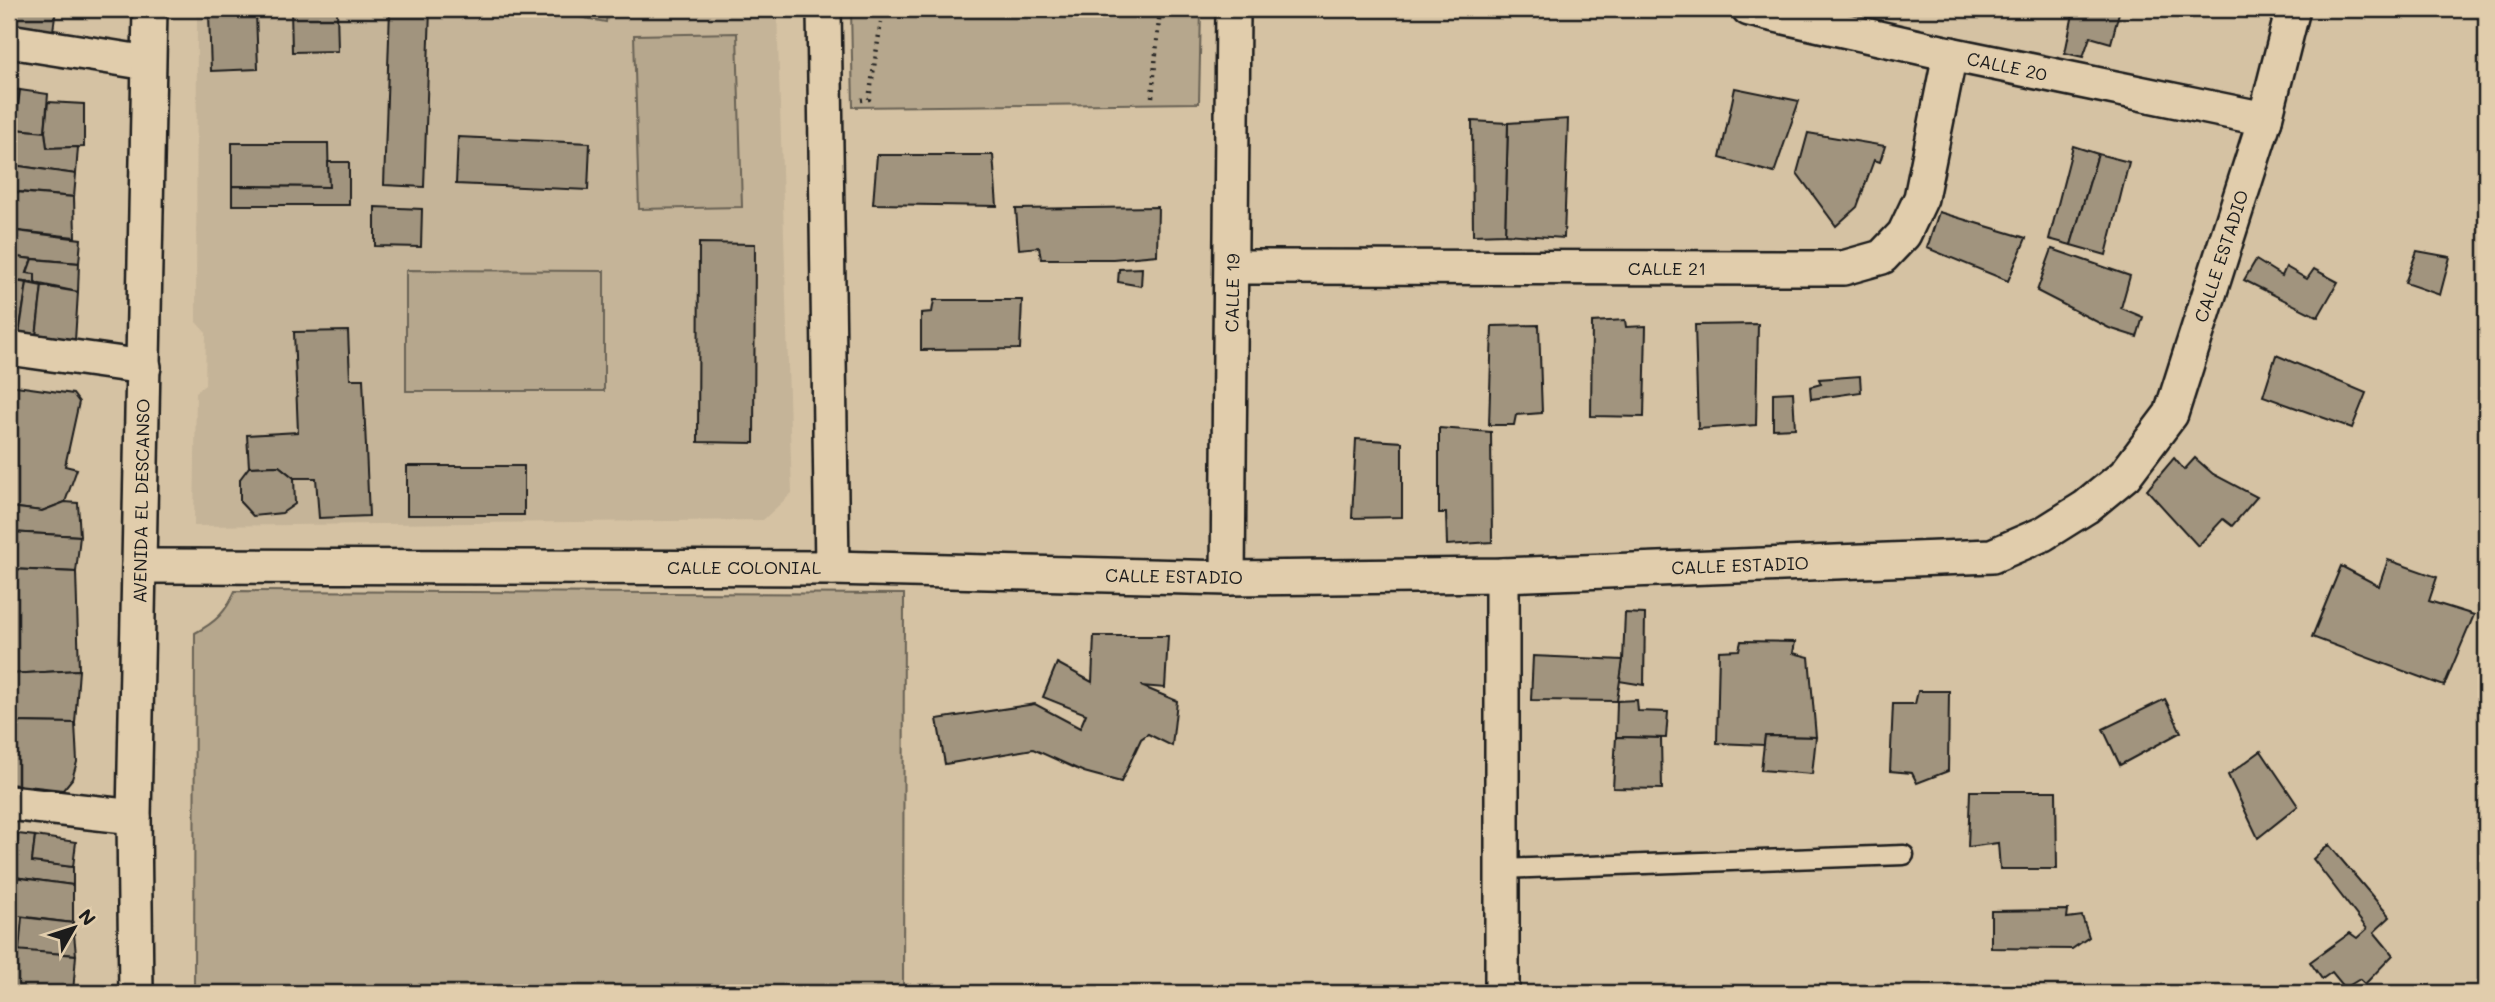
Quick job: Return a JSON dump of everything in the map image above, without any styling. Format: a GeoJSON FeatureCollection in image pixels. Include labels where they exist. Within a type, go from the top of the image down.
{"type":"FeatureCollection","features":[{"type":"Feature","properties":{"kind":"street","name":"AVENIDA EL DESCANSO"},"geometry":{"type":"LineString","coordinates":[[136,993],[134,817],[150,9]]}},
{"type":"Feature","properties":{"kind":"street","name":"CALLE COLONIAL"},"geometry":{"type":"LineString","coordinates":[[139,566],[832,568],[824,9]]}},
{"type":"Feature","properties":{"kind":"street","name":"CALLE 19"},"geometry":{"type":"LineString","coordinates":[[1228,578],[1234,9]]}},
{"type":"Feature","properties":{"kind":"street","name":"CALLE 20"},"geometry":{"type":"LineString","coordinates":[[1749,9],[1950,54],[2265,119]]}},
{"type":"Feature","properties":{"kind":"street","name":"CALLE ESTADIO"},"geometry":{"type":"LineString","coordinates":[[832,568],[1228,578],[1502,575],[1992,556],[2043,534],[2086,507],[2125,475],[2171,414],[2265,119],[2293,9]]}},
{"type":"Feature","properties":{"kind":"street"},"geometry":{"type":"LineString","coordinates":[[9,41],[148,62]]}},
{"type":"Feature","properties":{"kind":"street","name":"CALLE 21"},"geometry":{"type":"LineString","coordinates":[[1232,267],[1843,268],[1882,257],[1905,234],[1921,198],[1950,54]]}},
{"type":"Feature","properties":{"kind":"street"},"geometry":{"type":"LineString","coordinates":[[9,348],[144,367]]}},
{"type":"Feature","properties":{"kind":"street"},"geometry":{"type":"LineString","coordinates":[[1502,575],[1502,993]]}},
{"type":"Feature","properties":{"kind":"street"},"geometry":{"type":"LineString","coordinates":[[9,803],[134,817]]}},
{"type":"Feature","properties":{"kind":"lane"},"geometry":{"type":"LineString","coordinates":[[1501,869],[1904,855]]}},
{"type":"Feature","properties":{"kind":"path"},"geometry":{"type":"LineString","coordinates":[[825,100],[869,99],[883,9]]}},
{"type":"Feature","properties":{"kind":"path"},"geometry":{"type":"LineString","coordinates":[[1152,97],[1160,9]]}},
{"type":"Feature","properties":{"kind":"shaded area"},"geometry":{"type":"Polygon","coordinates":[[[197,9],[777,9],[792,493],[763,520],[194,526],[196,392],[205,385],[206,333],[196,322],[197,9]]]}},
{"type":"Feature","properties":{"kind":"shaded area"},"geometry":{"type":"Polygon","coordinates":[[[537,9],[608,9],[606,22],[537,9]]]}},
{"type":"Feature","properties":{"kind":"shaded area"},"geometry":{"type":"Polygon","coordinates":[[[851,9],[1201,9],[1199,103],[853,107],[851,9]]]}},
{"type":"Feature","properties":{"kind":"shaded area"},"geometry":{"type":"Polygon","coordinates":[[[737,33],[742,207],[639,209],[634,35],[737,33]]]}},
{"type":"Feature","properties":{"kind":"shaded area"},"geometry":{"type":"Polygon","coordinates":[[[406,270],[604,271],[604,391],[406,391],[406,270]]]}},
{"type":"Feature","properties":{"kind":"shaded area"},"geometry":{"type":"Polygon","coordinates":[[[235,591],[904,594],[903,993],[194,993],[195,633],[219,616],[235,591]]]}},
{"type":"Feature","properties":{"kind":"building"},"geometry":{"type":"Polygon","coordinates":[[[9,9],[56,9],[53,31],[9,26],[9,9]]]}},
{"type":"Feature","properties":{"kind":"building"},"geometry":{"type":"Polygon","coordinates":[[[291,9],[337,9],[338,51],[292,52],[291,9]]]}},
{"type":"Feature","properties":{"kind":"building"},"geometry":{"type":"Polygon","coordinates":[[[390,9],[430,9],[424,187],[384,185],[390,9]]]}},
{"type":"Feature","properties":{"kind":"building"},"geometry":{"type":"Polygon","coordinates":[[[2074,9],[2120,9],[2111,43],[2090,37],[2083,57],[2065,53],[2074,9]]]}},
{"type":"Feature","properties":{"kind":"building"},"geometry":{"type":"Polygon","coordinates":[[[256,12],[258,69],[211,71],[209,14],[256,12]]]}},
{"type":"Feature","properties":{"kind":"building"},"geometry":{"type":"Polygon","coordinates":[[[1735,88],[1799,101],[1774,173],[1720,158],[1735,88]]]}},
{"type":"Feature","properties":{"kind":"building"},"geometry":{"type":"Polygon","coordinates":[[[9,89],[20,90],[15,123],[9,123],[9,89]]]}},
{"type":"Feature","properties":{"kind":"building"},"geometry":{"type":"Polygon","coordinates":[[[20,90],[48,94],[45,132],[15,129],[20,90]]]}},
{"type":"Feature","properties":{"kind":"building"},"geometry":{"type":"Polygon","coordinates":[[[48,102],[84,104],[84,147],[47,148],[45,132],[48,102]]]}},
{"type":"Feature","properties":{"kind":"building"},"geometry":{"type":"Polygon","coordinates":[[[1568,119],[1564,238],[1505,234],[1508,123],[1568,119]]]}},
{"type":"Feature","properties":{"kind":"building"},"geometry":{"type":"Polygon","coordinates":[[[1472,121],[1508,123],[1505,234],[1473,235],[1472,121]]]}},
{"type":"Feature","properties":{"kind":"building"},"geometry":{"type":"Polygon","coordinates":[[[15,129],[45,132],[47,148],[78,147],[76,174],[12,165],[15,129]]]}},
{"type":"Feature","properties":{"kind":"building"},"geometry":{"type":"Polygon","coordinates":[[[1808,133],[1885,146],[1880,162],[1874,160],[1857,207],[1836,226],[1797,173],[1808,133]]]}},
{"type":"Feature","properties":{"kind":"building"},"geometry":{"type":"Polygon","coordinates":[[[458,137],[590,143],[588,190],[456,184],[458,137]]]}},
{"type":"Feature","properties":{"kind":"building"},"geometry":{"type":"Polygon","coordinates":[[[232,143],[328,143],[329,187],[232,186],[232,143]]]}},
{"type":"Feature","properties":{"kind":"building"},"geometry":{"type":"Polygon","coordinates":[[[2073,146],[2098,154],[2071,245],[2049,239],[2073,146]]]}},
{"type":"Feature","properties":{"kind":"building"},"geometry":{"type":"Polygon","coordinates":[[[2098,154],[2129,162],[2106,255],[2071,245],[2098,154]]]}},
{"type":"Feature","properties":{"kind":"building"},"geometry":{"type":"Polygon","coordinates":[[[877,155],[993,155],[997,206],[873,204],[877,155]]]}},
{"type":"Feature","properties":{"kind":"building"},"geometry":{"type":"Polygon","coordinates":[[[328,162],[349,162],[349,205],[232,205],[232,186],[329,187],[328,162]]]}},
{"type":"Feature","properties":{"kind":"building"},"geometry":{"type":"Polygon","coordinates":[[[12,165],[76,174],[74,197],[9,191],[9,174],[13,175],[12,165]]]}},
{"type":"Feature","properties":{"kind":"building"},"geometry":{"type":"Polygon","coordinates":[[[15,192],[74,197],[75,237],[9,230],[15,192]]]}},
{"type":"Feature","properties":{"kind":"building"},"geometry":{"type":"Polygon","coordinates":[[[375,207],[422,209],[421,247],[375,246],[375,207]]]}},
{"type":"Feature","properties":{"kind":"building"},"geometry":{"type":"Polygon","coordinates":[[[1158,207],[1157,255],[1113,259],[1041,259],[1039,247],[1019,249],[1016,209],[1158,207]]]}},
{"type":"Feature","properties":{"kind":"building"},"geometry":{"type":"Polygon","coordinates":[[[1939,212],[2026,238],[2008,281],[1927,248],[1939,212]]]}},
{"type":"Feature","properties":{"kind":"building"},"geometry":{"type":"Polygon","coordinates":[[[9,230],[16,231],[14,257],[9,256],[9,230]]]}},
{"type":"Feature","properties":{"kind":"building"},"geometry":{"type":"Polygon","coordinates":[[[16,231],[81,239],[79,263],[14,257],[16,231]]]}},
{"type":"Feature","properties":{"kind":"building"},"geometry":{"type":"Polygon","coordinates":[[[699,243],[755,244],[754,443],[698,442],[699,243]]]}},
{"type":"Feature","properties":{"kind":"building"},"geometry":{"type":"Polygon","coordinates":[[[2052,249],[2130,276],[2121,308],[2143,317],[2137,337],[2109,328],[2037,291],[2052,249]]]}},
{"type":"Feature","properties":{"kind":"building"},"geometry":{"type":"Polygon","coordinates":[[[2417,251],[2450,257],[2440,295],[2405,283],[2417,251]]]}},
{"type":"Feature","properties":{"kind":"building"},"geometry":{"type":"Polygon","coordinates":[[[9,256],[32,259],[27,273],[35,274],[35,283],[9,280],[9,256]]]}},
{"type":"Feature","properties":{"kind":"building"},"geometry":{"type":"Polygon","coordinates":[[[32,259],[79,263],[78,292],[35,283],[35,274],[27,273],[32,259]]]}},
{"type":"Feature","properties":{"kind":"building"},"geometry":{"type":"Polygon","coordinates":[[[2256,260],[2282,276],[2286,267],[2307,279],[2314,269],[2338,282],[2318,317],[2244,280],[2256,260]]]}},
{"type":"Feature","properties":{"kind":"building"},"geometry":{"type":"Polygon","coordinates":[[[1142,268],[1141,286],[1118,282],[1119,269],[1142,268]]]}},
{"type":"Feature","properties":{"kind":"building"},"geometry":{"type":"Polygon","coordinates":[[[9,280],[27,283],[20,327],[9,327],[9,280]]]}},
{"type":"Feature","properties":{"kind":"building"},"geometry":{"type":"Polygon","coordinates":[[[27,283],[42,286],[36,337],[19,335],[27,283]]]}},
{"type":"Feature","properties":{"kind":"building"},"geometry":{"type":"Polygon","coordinates":[[[42,286],[78,292],[75,341],[36,337],[42,286]]]}},
{"type":"Feature","properties":{"kind":"building"},"geometry":{"type":"Polygon","coordinates":[[[934,300],[1022,300],[1020,349],[921,350],[921,313],[932,312],[934,300]]]}},
{"type":"Feature","properties":{"kind":"building"},"geometry":{"type":"Polygon","coordinates":[[[1625,320],[1626,327],[1646,326],[1644,417],[1591,416],[1592,322],[1625,320]]]}},
{"type":"Feature","properties":{"kind":"building"},"geometry":{"type":"Polygon","coordinates":[[[1758,324],[1756,425],[1698,429],[1695,325],[1758,324]]]}},
{"type":"Feature","properties":{"kind":"building"},"geometry":{"type":"Polygon","coordinates":[[[1539,325],[1542,413],[1516,415],[1514,425],[1489,425],[1492,326],[1539,325]]]}},
{"type":"Feature","properties":{"kind":"building"},"geometry":{"type":"Polygon","coordinates":[[[348,331],[350,379],[363,379],[369,516],[319,518],[316,478],[294,478],[279,466],[249,467],[247,435],[298,432],[294,332],[348,331]]]}},
{"type":"Feature","properties":{"kind":"building"},"geometry":{"type":"Polygon","coordinates":[[[2276,355],[2366,393],[2352,428],[2263,396],[2276,355]]]}},
{"type":"Feature","properties":{"kind":"building"},"geometry":{"type":"Polygon","coordinates":[[[1860,376],[1861,392],[1811,399],[1810,387],[1821,384],[1819,379],[1860,376]]]}},
{"type":"Feature","properties":{"kind":"building"},"geometry":{"type":"Polygon","coordinates":[[[9,385],[73,394],[79,402],[65,466],[77,469],[65,502],[42,511],[9,507],[9,385]]]}},
{"type":"Feature","properties":{"kind":"building"},"geometry":{"type":"Polygon","coordinates":[[[1793,392],[1795,428],[1773,429],[1773,393],[1793,392]]]}},
{"type":"Feature","properties":{"kind":"building"},"geometry":{"type":"Polygon","coordinates":[[[1439,428],[1491,432],[1492,542],[1447,545],[1446,513],[1439,513],[1439,428]]]}},
{"type":"Feature","properties":{"kind":"building"},"geometry":{"type":"Polygon","coordinates":[[[1356,439],[1402,442],[1402,517],[1352,518],[1356,439]]]}},
{"type":"Feature","properties":{"kind":"building"},"geometry":{"type":"Polygon","coordinates":[[[2174,458],[2184,470],[2195,458],[2213,474],[2257,497],[2232,526],[2223,519],[2198,546],[2147,490],[2174,458]]]}},
{"type":"Feature","properties":{"kind":"building"},"geometry":{"type":"Polygon","coordinates":[[[279,466],[294,478],[295,504],[282,513],[253,516],[240,502],[240,479],[249,467],[279,466]]]}},
{"type":"Feature","properties":{"kind":"building"},"geometry":{"type":"Polygon","coordinates":[[[407,466],[524,466],[524,515],[407,515],[407,466]]]}},
{"type":"Feature","properties":{"kind":"building"},"geometry":{"type":"Polygon","coordinates":[[[65,502],[78,503],[80,536],[9,532],[9,507],[42,511],[65,502]]]}},
{"type":"Feature","properties":{"kind":"building"},"geometry":{"type":"Polygon","coordinates":[[[9,532],[80,536],[76,572],[9,569],[9,532]]]}},
{"type":"Feature","properties":{"kind":"building"},"geometry":{"type":"Polygon","coordinates":[[[2388,560],[2437,577],[2429,601],[2474,615],[2444,686],[2312,637],[2341,566],[2379,586],[2388,560]]]}},
{"type":"Feature","properties":{"kind":"building"},"geometry":{"type":"Polygon","coordinates":[[[9,569],[76,572],[79,670],[9,674],[9,569]]]}},
{"type":"Feature","properties":{"kind":"building"},"geometry":{"type":"Polygon","coordinates":[[[1625,613],[1645,614],[1644,685],[1619,681],[1623,660],[1625,613]]]}},
{"type":"Feature","properties":{"kind":"building"},"geometry":{"type":"Polygon","coordinates":[[[1094,636],[1168,636],[1165,688],[1141,686],[1177,701],[1172,746],[1148,734],[1141,739],[1121,782],[1084,772],[1033,749],[945,764],[937,719],[1035,704],[1080,728],[1086,714],[1043,697],[1057,663],[1092,682],[1094,636]]]}},
{"type":"Feature","properties":{"kind":"building"},"geometry":{"type":"Polygon","coordinates":[[[1741,641],[1795,642],[1793,653],[1809,657],[1816,737],[1765,736],[1764,745],[1717,743],[1719,651],[1739,650],[1741,641]]]}},
{"type":"Feature","properties":{"kind":"building"},"geometry":{"type":"Polygon","coordinates":[[[1533,656],[1623,660],[1617,701],[1531,700],[1533,656]]]}},
{"type":"Feature","properties":{"kind":"building"},"geometry":{"type":"Polygon","coordinates":[[[79,670],[75,723],[9,722],[9,674],[79,670]]]}},
{"type":"Feature","properties":{"kind":"building"},"geometry":{"type":"Polygon","coordinates":[[[1918,691],[1949,691],[1948,771],[1917,783],[1912,773],[1890,771],[1893,704],[1915,704],[1918,691]]]}},
{"type":"Feature","properties":{"kind":"building"},"geometry":{"type":"Polygon","coordinates":[[[2165,699],[2181,732],[2120,765],[2103,729],[2165,699]]]}},
{"type":"Feature","properties":{"kind":"building"},"geometry":{"type":"Polygon","coordinates":[[[1637,700],[1638,711],[1668,712],[1666,738],[1616,737],[1617,701],[1637,700]]]}},
{"type":"Feature","properties":{"kind":"building"},"geometry":{"type":"Polygon","coordinates":[[[9,722],[75,723],[77,762],[72,779],[63,790],[9,784],[9,722]]]}},
{"type":"Feature","properties":{"kind":"building"},"geometry":{"type":"Polygon","coordinates":[[[1765,736],[1816,737],[1812,774],[1761,770],[1765,736]]]}},
{"type":"Feature","properties":{"kind":"building"},"geometry":{"type":"Polygon","coordinates":[[[1616,737],[1661,738],[1662,789],[1613,788],[1616,737]]]}},
{"type":"Feature","properties":{"kind":"building"},"geometry":{"type":"Polygon","coordinates":[[[2261,751],[2298,806],[2258,838],[2228,775],[2261,751]]]}},
{"type":"Feature","properties":{"kind":"building"},"geometry":{"type":"Polygon","coordinates":[[[1970,791],[2056,791],[2057,869],[2000,869],[1998,843],[1968,847],[1970,791]]]}},
{"type":"Feature","properties":{"kind":"building"},"geometry":{"type":"Polygon","coordinates":[[[9,833],[18,834],[12,905],[9,905],[9,833]]]}},
{"type":"Feature","properties":{"kind":"building"},"geometry":{"type":"Polygon","coordinates":[[[18,834],[35,836],[32,862],[73,867],[73,885],[14,877],[18,834]]]}},
{"type":"Feature","properties":{"kind":"building"},"geometry":{"type":"Polygon","coordinates":[[[35,836],[76,842],[73,867],[32,862],[35,836]]]}},
{"type":"Feature","properties":{"kind":"building"},"geometry":{"type":"Polygon","coordinates":[[[2329,845],[2390,917],[2374,932],[2393,955],[2365,984],[2360,979],[2345,988],[2332,972],[2322,979],[2310,962],[2350,933],[2357,938],[2367,929],[2313,859],[2329,845]]]}},
{"type":"Feature","properties":{"kind":"building"},"geometry":{"type":"Polygon","coordinates":[[[14,877],[73,885],[73,923],[11,915],[14,877]]]}},
{"type":"Feature","properties":{"kind":"building"},"geometry":{"type":"Polygon","coordinates":[[[2068,910],[2067,918],[2082,916],[2089,937],[2072,949],[1991,948],[1991,911],[2068,910]]]}},
{"type":"Feature","properties":{"kind":"building"},"geometry":{"type":"Polygon","coordinates":[[[22,917],[73,923],[76,955],[19,951],[22,917]]]}},
{"type":"Feature","properties":{"kind":"building"},"geometry":{"type":"Polygon","coordinates":[[[15,950],[76,955],[73,993],[12,988],[15,950]]]}},
{"type":"Feature","properties":{"kind":"building"},"geometry":{"type":"Polygon","coordinates":[[[12,988],[68,993],[12,993],[12,988]]]}}]}
